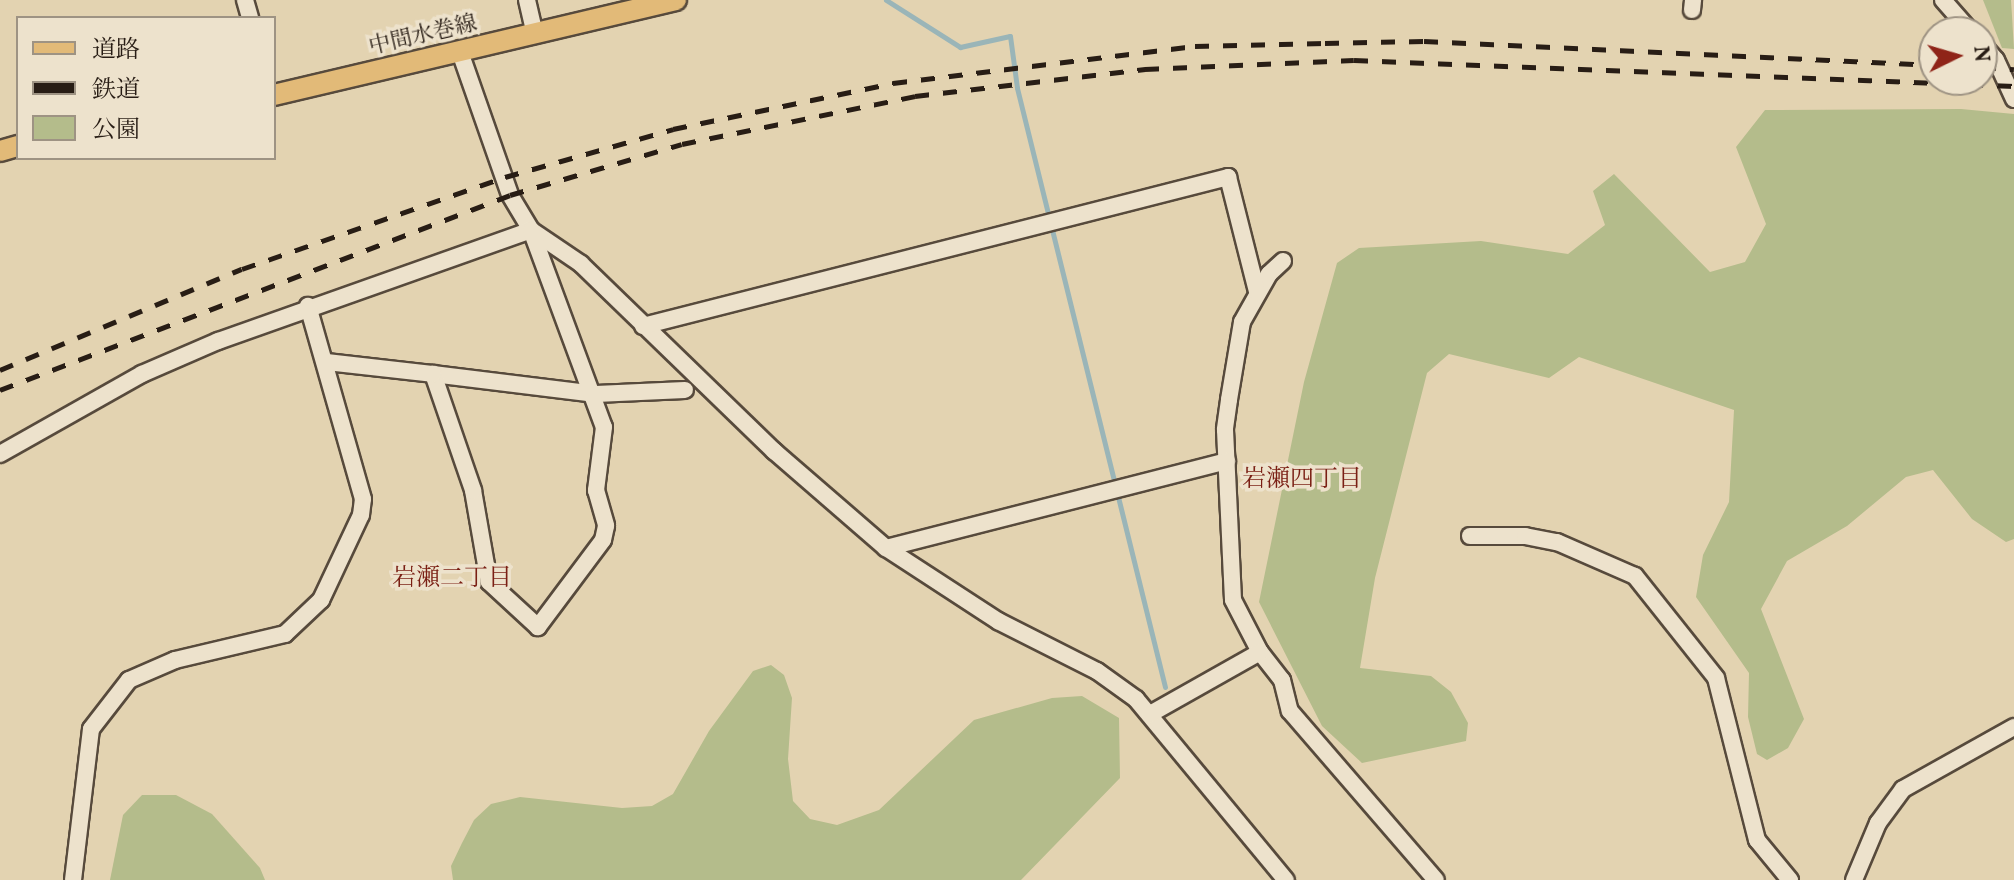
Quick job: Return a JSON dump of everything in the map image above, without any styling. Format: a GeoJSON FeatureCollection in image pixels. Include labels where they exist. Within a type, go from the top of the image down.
{"type":"FeatureCollection","features":[{"type":"Feature","properties":{"kind":"main road","name":"中間水巻線"},"geometry":{"type":"LineString","coordinates":[[276,95],[676,0]]}},
{"type":"Feature","properties":{"kind":"street"},"geometry":{"type":"LineString","coordinates":[[527,0],[535,34]]}},
{"type":"Feature","properties":{"kind":"street"},"geometry":{"type":"LineString","coordinates":[[1943,0],[1957,16]]}},
{"type":"Feature","properties":{"kind":"street"},"geometry":{"type":"LineString","coordinates":[[433,374],[473,490],[489,582],[538,627],[603,540],[606,526],[596,490],[604,427],[596,394],[531,230],[510,195],[460,52]]}},
{"type":"Feature","properties":{"kind":"street"},"geometry":{"type":"LineString","coordinates":[[1998,64],[2014,99]]}},
{"type":"Feature","properties":{"kind":"street"},"geometry":{"type":"LineString","coordinates":[[643,326],[1228,177],[1257,292]]}},
{"type":"Feature","properties":{"kind":"street"},"geometry":{"type":"LineString","coordinates":[[0,454],[142,374],[308,306],[531,230]]}},
{"type":"Feature","properties":{"kind":"street"},"geometry":{"type":"LineString","coordinates":[[531,230],[581,264],[827,500],[886,548],[998,621],[1097,671],[1150,714],[1286,880]]}},
{"type":"Feature","properties":{"kind":"street"},"geometry":{"type":"LineString","coordinates":[[1283,261],[1257,292],[1242,322],[1225,430],[1233,600],[1260,652],[1273,663],[1290,711],[1436,880]]}},
{"type":"Feature","properties":{"kind":"street"},"geometry":{"type":"LineString","coordinates":[[73,880],[91,729],[129,680],[175,660],[285,634],[321,600],[361,515],[363,499],[308,306]]}},
{"type":"Feature","properties":{"kind":"street"},"geometry":{"type":"LineString","coordinates":[[326,362],[596,394],[685,390]]}},
{"type":"Feature","properties":{"kind":"street"},"geometry":{"type":"LineString","coordinates":[[886,548],[1227,461]]}},
{"type":"Feature","properties":{"kind":"street"},"geometry":{"type":"LineString","coordinates":[[1470,536],[1525,536],[1557,542],[1635,576],[1716,678],[1757,840],[1790,880]]}},
{"type":"Feature","properties":{"kind":"street"},"geometry":{"type":"LineString","coordinates":[[1150,714],[1260,652]]}},
{"type":"Feature","properties":{"kind":"street"},"geometry":{"type":"LineString","coordinates":[[1854,880],[1878,823],[1903,789],[2014,727]]}},
{"type":"Feature","properties":{"kind":"green space"},"geometry":{"type":"Polygon","coordinates":[[[1983,0],[2011,0],[2014,49],[2002,48],[1998,38],[1998,16],[1989,16],[1983,0]]]}},
{"type":"Feature","properties":{"kind":"green space"},"geometry":{"type":"Polygon","coordinates":[[[1961,109],[2014,114],[2014,539],[2006,542],[1972,519],[1933,470],[1906,477],[1847,526],[1787,561],[1761,609],[1804,719],[1788,748],[1767,760],[1757,754],[1748,717],[1749,673],[1696,597],[1703,555],[1729,502],[1734,410],[1579,357],[1549,378],[1449,354],[1427,373],[1375,578],[1360,668],[1431,676],[1451,692],[1468,723],[1466,741],[1362,763],[1322,726],[1259,602],[1304,382],[1337,263],[1359,248],[1481,241],[1568,254],[1605,225],[1593,191],[1614,174],[1710,272],[1745,262],[1766,224],[1736,147],[1765,110],[1961,109]]]}},
{"type":"Feature","properties":{"kind":"green space"},"geometry":{"type":"Polygon","coordinates":[[[771,665],[784,675],[792,698],[788,759],[793,801],[810,819],[837,825],[879,810],[974,720],[1052,698],[1082,696],[1119,718],[1120,778],[1021,880],[453,880],[451,866],[462,843],[474,820],[491,804],[520,797],[622,808],[652,806],[673,794],[709,731],[753,671],[771,665]]]}},
{"type":"Feature","properties":{"kind":"green space"},"geometry":{"type":"Polygon","coordinates":[[[142,795],[176,795],[212,814],[260,868],[265,880],[110,880],[123,815],[142,795]]]}},
{"type":"Feature","properties":{"kind":"waterway"},"geometry":{"type":"LineString","coordinates":[[886,0],[960,47],[1010,36],[1017,88],[1165,687]]}},
{"type":"Feature","properties":{"kind":"railway"},"geometry":{"type":"LineString","coordinates":[[0,370],[242,269],[505,177],[673,129],[893,83],[1195,46],[1424,41],[1918,64]]}},
{"type":"Feature","properties":{"kind":"railway"},"geometry":{"type":"LineString","coordinates":[[0,390],[510,195],[682,144],[915,96],[1145,69],[1354,60],[2014,86]]}},
{"type":"Feature","properties":{"kind":"railway"},"geometry":{"type":"LineString","coordinates":[[1998,68],[2014,69]]}},
{"type":"Feature","properties":{"kind":"district","name":"岩瀬四丁目"},"geometry":{"type":"Point","coordinates":[1302,481]}},
{"type":"Feature","properties":{"kind":"district","name":"岩瀬二丁目"},"geometry":{"type":"Point","coordinates":[452,580]}}]}
